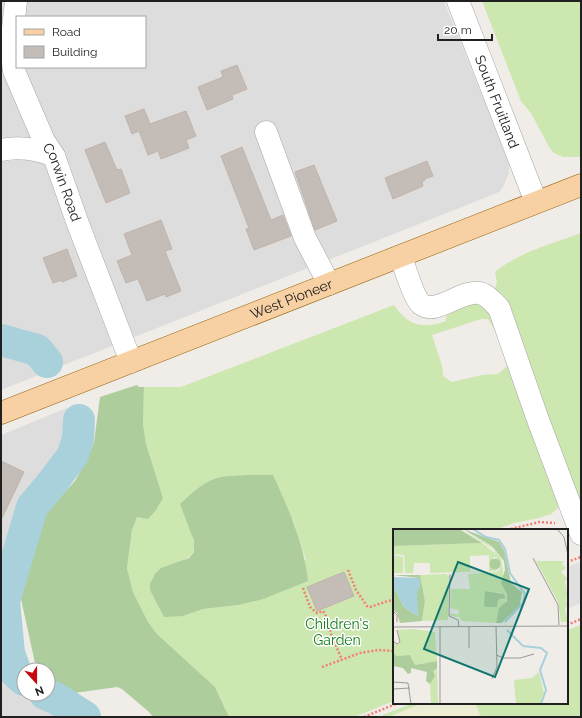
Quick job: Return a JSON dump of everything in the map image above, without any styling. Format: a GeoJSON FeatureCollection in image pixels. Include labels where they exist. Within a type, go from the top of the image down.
{"type":"FeatureCollection","features":[{"type":"Feature","properties":{"kind":"main road","name":"West Pioneer"},"geometry":{"type":"LineString","coordinates":[[1,413],[581,185]]}},
{"type":"Feature","properties":{"kind":"street","name":"Corwin Road"},"geometry":{"type":"LineString","coordinates":[[16,1],[11,46],[14,71],[44,141],[54,156],[78,224],[131,362]]}},
{"type":"Feature","properties":{"kind":"street","name":"South Fruitland"},"geometry":{"type":"LineString","coordinates":[[458,1],[536,202]]}},
{"type":"Feature","properties":{"kind":"street"},"geometry":{"type":"LineString","coordinates":[[266,132],[305,238],[329,284]]}},
{"type":"Feature","properties":{"kind":"street"},"geometry":{"type":"LineString","coordinates":[[1,150],[8,148],[42,151],[54,156]]}},
{"type":"Feature","properties":{"kind":"street"},"geometry":{"type":"LineString","coordinates":[[400,256],[414,291],[421,304],[428,307],[438,306],[467,294],[482,294],[493,301],[499,308],[537,417],[580,531]]}},
{"type":"Feature","properties":{"kind":"path"},"geometry":{"type":"LineString","coordinates":[[511,529],[539,522],[553,522],[580,531]]}},
{"type":"Feature","properties":{"kind":"path"},"geometry":{"type":"LineString","coordinates":[[568,562],[581,557]]}},
{"type":"Feature","properties":{"kind":"path"},"geometry":{"type":"LineString","coordinates":[[348,570],[356,590],[367,606],[370,607],[393,600]]}},
{"type":"Feature","properties":{"kind":"path"},"geometry":{"type":"LineString","coordinates":[[303,588],[310,607],[317,613],[323,611],[327,618],[331,634],[342,660]]}},
{"type":"Feature","properties":{"kind":"path"},"geometry":{"type":"LineString","coordinates":[[568,625],[581,619]]}},
{"type":"Feature","properties":{"kind":"path"},"geometry":{"type":"LineString","coordinates":[[322,667],[355,655],[372,651],[393,651]]}},
{"type":"Feature","properties":{"kind":"path"},"geometry":{"type":"LineString","coordinates":[[364,717],[396,704]]}},
{"type":"Feature","properties":{"kind":"shaded area"},"geometry":{"type":"Polygon","coordinates":[[[1,1],[444,1],[509,163],[509,173],[503,187],[499,192],[1,390],[1,340],[39,351],[25,329],[1,327],[1,1]]]}},
{"type":"Feature","properties":{"kind":"shaded area"},"geometry":{"type":"Polygon","coordinates":[[[67,408],[79,420],[78,438],[73,455],[32,507],[4,601],[9,653],[16,673],[16,702],[56,702],[56,699],[85,717],[1,717],[1,435],[67,408]]]}},
{"type":"Feature","properties":{"kind":"shaded area"},"geometry":{"type":"Polygon","coordinates":[[[581,562],[581,603],[568,609],[568,567],[581,562]]]}},
{"type":"Feature","properties":{"kind":"green space"},"geometry":{"type":"Polygon","coordinates":[[[482,1],[581,1],[581,157],[563,157],[554,153],[549,147],[531,113],[521,101],[482,1]]]}},
{"type":"Feature","properties":{"kind":"green space"},"geometry":{"type":"Polygon","coordinates":[[[581,233],[581,514],[494,292],[497,282],[495,272],[504,265],[536,249],[581,233]]]}},
{"type":"Feature","properties":{"kind":"green space","name":"Children's Garden"},"geometry":{"type":"Polygon","coordinates":[[[476,303],[489,306],[495,330],[488,319],[481,319],[432,335],[442,366],[443,376],[452,382],[482,375],[498,374],[506,367],[515,365],[561,498],[558,508],[551,514],[514,523],[497,529],[393,529],[393,701],[354,717],[229,717],[215,687],[157,634],[148,622],[133,592],[127,568],[132,530],[137,517],[163,498],[146,444],[143,424],[144,387],[181,387],[394,305],[399,312],[416,324],[437,324],[446,321],[446,316],[462,307],[476,303]],[[293,519],[190,529],[194,544],[193,552],[181,561],[183,616],[203,609],[239,605],[251,602],[306,560],[293,519]]]}},
{"type":"Feature","properties":{"kind":"green space"},"geometry":{"type":"Polygon","coordinates":[[[137,385],[139,387],[144,387],[143,424],[146,444],[163,498],[156,510],[148,519],[137,517],[132,530],[127,568],[133,592],[148,622],[157,634],[215,687],[229,717],[153,717],[122,689],[117,687],[67,694],[56,690],[56,662],[35,662],[21,599],[19,577],[28,557],[36,530],[47,511],[75,481],[85,463],[94,442],[100,397],[137,385]]]}},
{"type":"Feature","properties":{"kind":"green space"},"geometry":{"type":"Polygon","coordinates":[[[273,475],[290,514],[299,540],[308,581],[263,599],[239,605],[203,609],[183,616],[164,617],[150,590],[150,584],[155,574],[161,568],[189,558],[194,552],[194,541],[180,504],[209,481],[227,476],[273,475]]]}},
{"type":"Feature","properties":{"kind":"green space"},"geometry":{"type":"Polygon","coordinates":[[[581,625],[581,717],[481,717],[475,704],[568,704],[568,630],[581,625]]]}},
{"type":"Feature","properties":{"kind":"green space"},"geometry":{"type":"Polygon","coordinates":[[[410,704],[420,704],[388,717],[378,717],[410,704]]]}},
{"type":"Feature","properties":{"kind":"green space"},"geometry":{"type":"Polygon","coordinates":[[[420,704],[475,704],[481,717],[388,717],[420,704]]]}},
{"type":"Feature","properties":{"kind":"building"},"geometry":{"type":"Polygon","coordinates":[[[237,65],[247,89],[232,95],[233,99],[207,110],[198,87],[223,77],[221,71],[237,65]]]}},
{"type":"Feature","properties":{"kind":"building"},"geometry":{"type":"Polygon","coordinates":[[[144,109],[150,124],[186,111],[196,136],[186,140],[189,148],[161,159],[158,151],[148,155],[139,131],[132,134],[125,116],[144,109]]]}},
{"type":"Feature","properties":{"kind":"building"},"geometry":{"type":"Polygon","coordinates":[[[105,142],[117,170],[121,169],[130,193],[106,203],[85,150],[105,142]]]}},
{"type":"Feature","properties":{"kind":"building"},"geometry":{"type":"Polygon","coordinates":[[[242,147],[271,220],[283,215],[291,236],[254,250],[246,229],[249,228],[221,156],[242,147]]]}},
{"type":"Feature","properties":{"kind":"building"},"geometry":{"type":"Polygon","coordinates":[[[427,161],[433,176],[424,179],[425,180],[422,182],[423,186],[393,199],[385,178],[427,161]]]}},
{"type":"Feature","properties":{"kind":"building"},"geometry":{"type":"Polygon","coordinates":[[[314,165],[337,221],[315,230],[295,172],[314,165]]]}},
{"type":"Feature","properties":{"kind":"building"},"geometry":{"type":"Polygon","coordinates":[[[161,220],[172,249],[165,251],[181,291],[166,297],[165,294],[147,301],[138,279],[126,283],[117,261],[132,255],[124,234],[161,220]]]}},
{"type":"Feature","properties":{"kind":"building"},"geometry":{"type":"Polygon","coordinates":[[[67,249],[77,276],[62,282],[62,280],[53,283],[43,258],[67,249]]]}},
{"type":"Feature","properties":{"kind":"building"},"geometry":{"type":"Polygon","coordinates":[[[1,461],[24,472],[1,520],[1,461]]]}},
{"type":"Feature","properties":{"kind":"building"},"geometry":{"type":"Polygon","coordinates":[[[344,572],[354,596],[317,611],[307,587],[344,572]]]}},
{"type":"Feature","properties":{"kind":"waterway"},"geometry":{"type":"LineString","coordinates":[[1,340],[37,350],[47,362]]}},
{"type":"Feature","properties":{"kind":"waterway"},"geometry":{"type":"LineString","coordinates":[[16,673],[9,653],[4,601],[32,507],[73,455],[78,438],[79,420]]}},
{"type":"Feature","properties":{"kind":"waterway"},"geometry":{"type":"LineString","coordinates":[[56,699],[85,717]]}}]}
